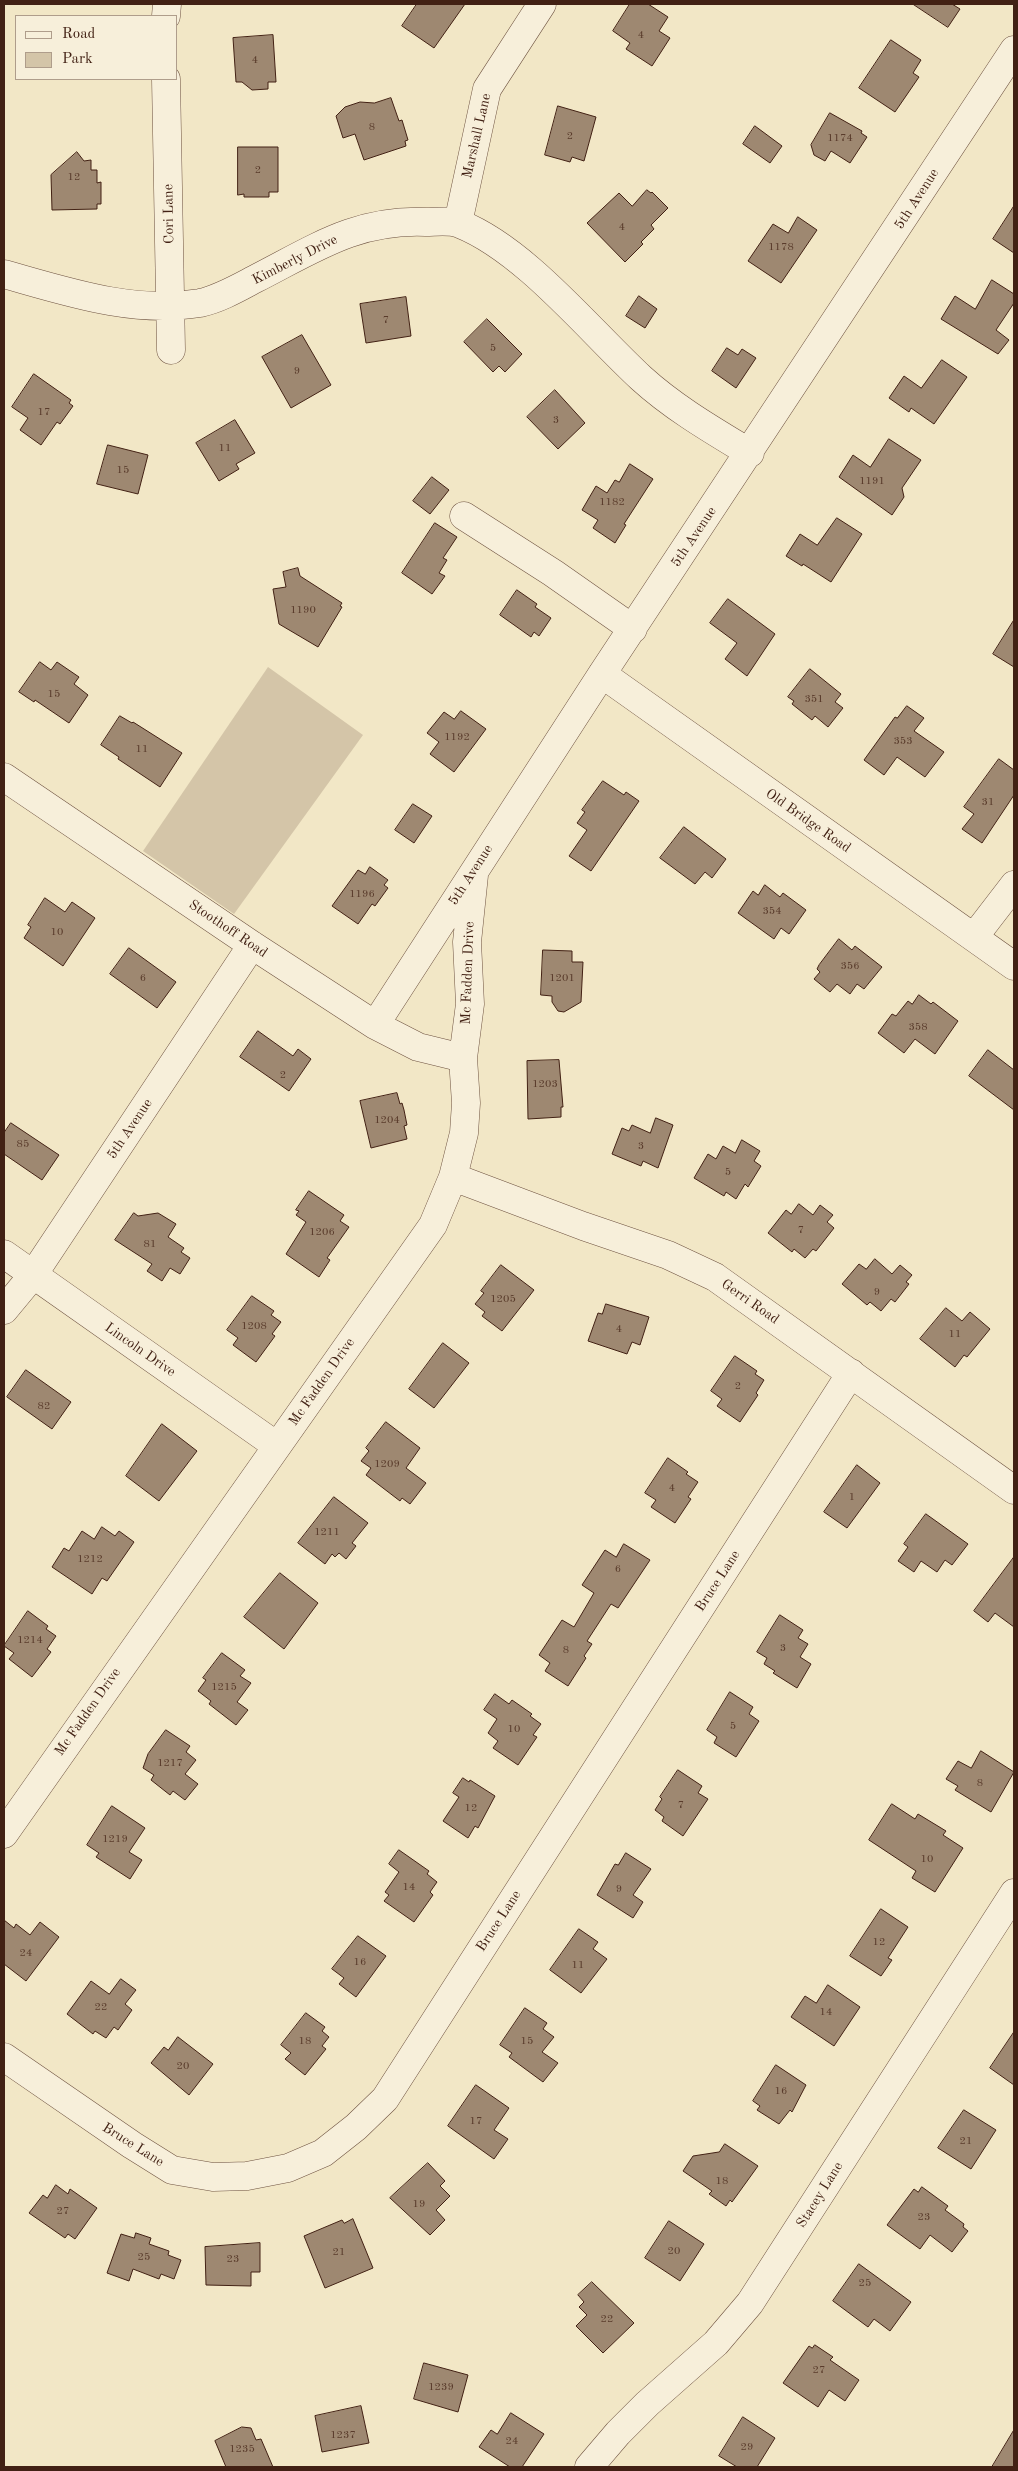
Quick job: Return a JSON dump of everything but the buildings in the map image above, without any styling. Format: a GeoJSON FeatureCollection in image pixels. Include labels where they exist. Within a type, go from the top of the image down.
{"type":"FeatureCollection","features":[{"type":"Feature","properties":{"kind":"street","name":"Marshall Lane"},"geometry":{"type":"LineString","coordinates":[[458,223],[487,89],[542,4]]}},
{"type":"Feature","properties":{"kind":"street","name":"5th Avenue"},"geometry":{"type":"LineString","coordinates":[[375,1025],[602,674],[750,453],[1014,50]]}},
{"type":"Feature","properties":{"kind":"street","name":"Cori Lane"},"geometry":{"type":"LineString","coordinates":[[166,80],[172,350]]}},
{"type":"Feature","properties":{"kind":"street","name":"Kimberly Drive"},"geometry":{"type":"LineString","coordinates":[[4,274],[90,298],[132,306],[202,302],[231,292],[322,243],[367,227],[412,221],[458,223],[504,249],[539,278],[643,379],[687,415],[750,453]]}},
{"type":"Feature","properties":{"kind":"street"},"geometry":{"type":"LineString","coordinates":[[464,516],[553,573],[633,629]]}},
{"type":"Feature","properties":{"kind":"street","name":"Old Bridge Road"},"geometry":{"type":"LineString","coordinates":[[602,674],[1014,966]]}},
{"type":"Feature","properties":{"kind":"street","name":"Stoothoff Road"},"geometry":{"type":"LineString","coordinates":[[4,777],[252,945],[375,1025],[418,1047],[463,1058]]}},
{"type":"Feature","properties":{"kind":"street","name":"Mc Fadden Drive"},"geometry":{"type":"LineString","coordinates":[[4,1834],[433,1225],[453,1177],[464,1133],[466,1103],[463,1058],[470,1004],[467,942],[474,871]]}},
{"type":"Feature","properties":{"kind":"street"},"geometry":{"type":"LineString","coordinates":[[974,937],[1014,885]]}},
{"type":"Feature","properties":{"kind":"street","name":"5th Avenue"},"geometry":{"type":"LineString","coordinates":[[4,1310],[33,1275],[252,945]]}},
{"type":"Feature","properties":{"kind":"street","name":"Gerri Road"},"geometry":{"type":"LineString","coordinates":[[453,1177],[668,1255],[715,1277],[1014,1490]]}},
{"type":"Feature","properties":{"kind":"street","name":"Lincoln Drive"},"geometry":{"type":"LineString","coordinates":[[4,1254],[277,1446]]}},
{"type":"Feature","properties":{"kind":"street","name":"Bruce Lane"},"geometry":{"type":"LineString","coordinates":[[4,2057],[124,2140],[172,2170],[213,2177],[230,2177],[247,2176],[288,2168],[323,2153],[356,2128],[385,2099],[851,1373]]}},
{"type":"Feature","properties":{"kind":"street","name":"Stacey Lane"},"geometry":{"type":"LineString","coordinates":[[589,2467],[618,2433],[647,2404],[716,2343],[750,2303],[1014,1893]]}},
{"type":"Feature","properties":{"kind":"green space"},"geometry":{"type":"Polygon","coordinates":[[[268,667],[363,735],[234,914],[143,851],[268,667]]]}}]}
